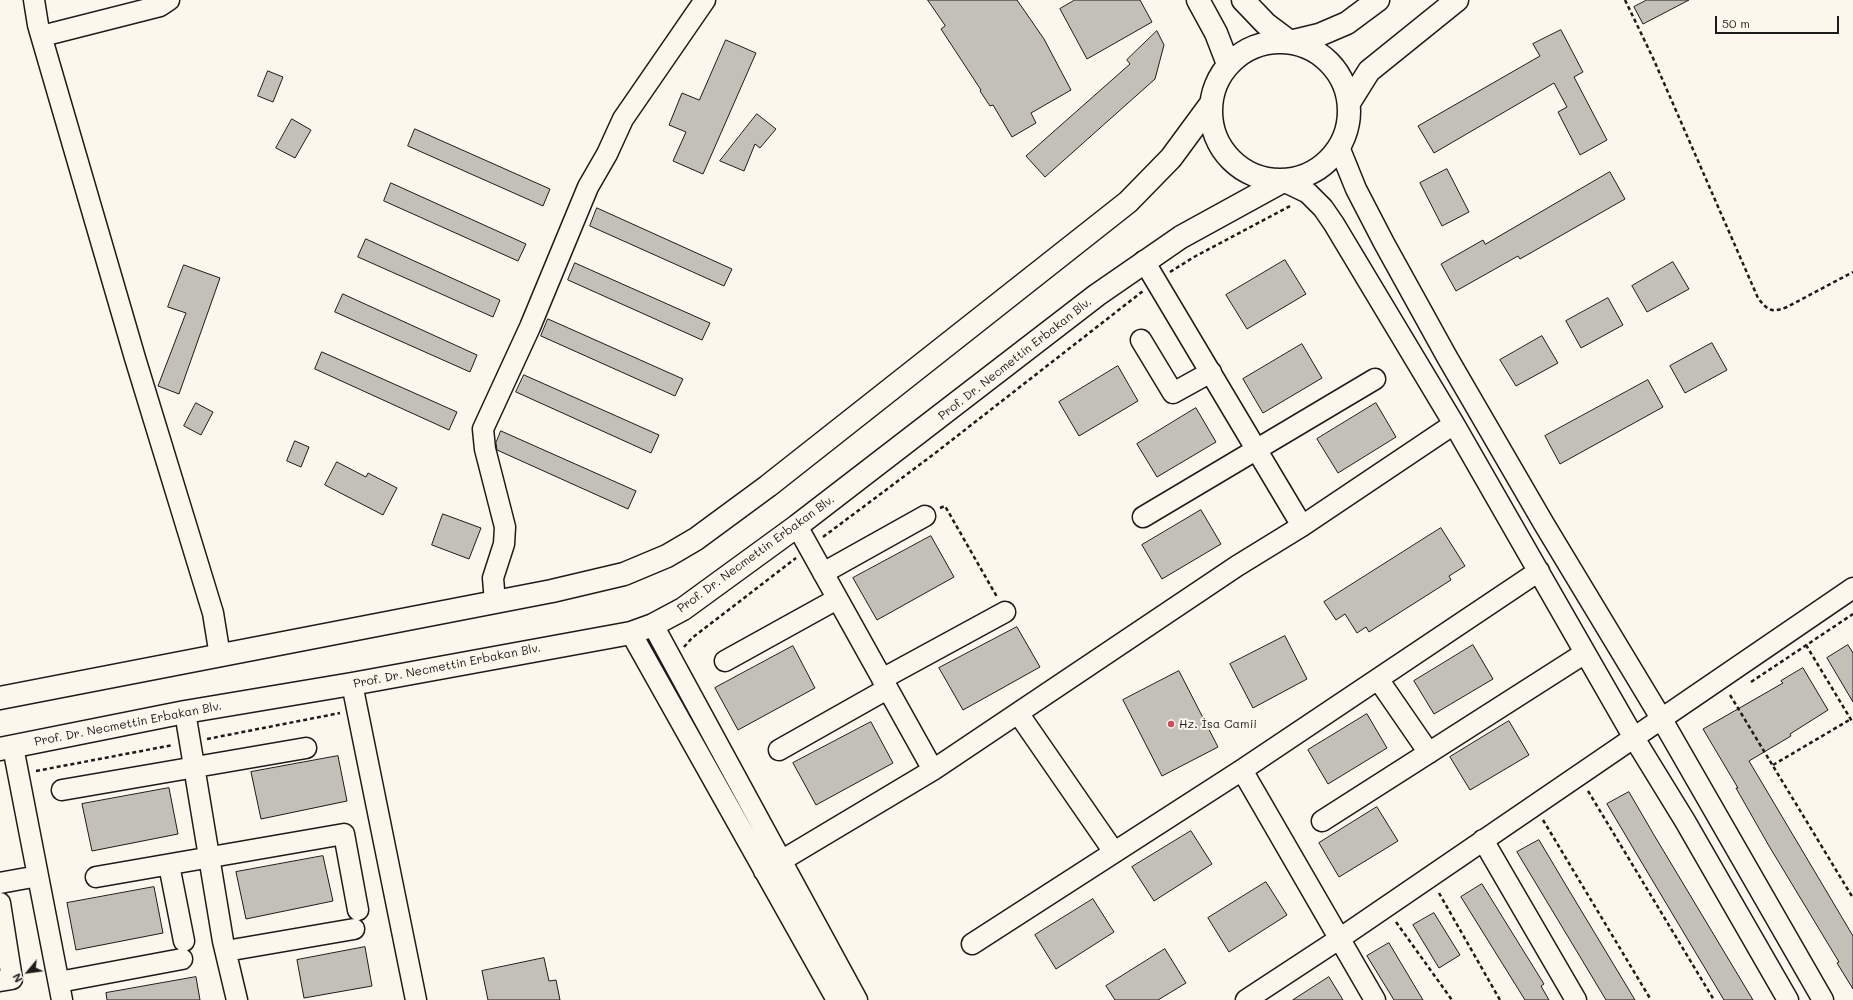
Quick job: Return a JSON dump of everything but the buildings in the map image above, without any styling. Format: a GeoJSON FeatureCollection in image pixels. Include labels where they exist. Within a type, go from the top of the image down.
{"type":"FeatureCollection","features":[{"type":"Feature","properties":{"kind":"main road"},"geometry":{"type":"LineString","coordinates":[[1198,0],[1216,33],[1228,64]]}},
{"type":"Feature","properties":{"kind":"main road"},"geometry":{"type":"LineString","coordinates":[[1243,0],[1266,24],[1290,42],[1312,49],[1330,63],[1343,81],[1349,103],[1348,126],[1339,147],[1324,164],[1305,176],[1283,181],[1259,178],[1238,167],[1222,150],[1212,128],[1210,105],[1216,83],[1228,64],[1246,49],[1267,42],[1290,42],[1319,35],[1347,23],[1378,0]]}},
{"type":"Feature","properties":{"kind":"main road"},"geometry":{"type":"LineString","coordinates":[[1349,103],[1370,71],[1457,0]]}},
{"type":"Feature","properties":{"kind":"main road"},"geometry":{"type":"LineString","coordinates":[[0,698],[552,591],[624,574],[667,556],[696,539],[768,486],[1128,202],[1171,158],[1210,105]]}},
{"type":"Feature","properties":{"kind":"main road","name":"Prof. Dr. Necmettin Erbakan Blv."},"geometry":{"type":"LineString","coordinates":[[7,748],[185,712],[352,684],[631,633],[653,625],[683,609],[797,526],[1097,295],[1144,261],[1181,237],[1283,181]]}},
{"type":"Feature","properties":{"kind":"street"},"geometry":{"type":"LineString","coordinates":[[34,0],[42,36],[135,358],[213,613],[220,656]]}},
{"type":"Feature","properties":{"kind":"street"},"geometry":{"type":"LineString","coordinates":[[42,36],[160,6],[169,0]]}},
{"type":"Feature","properties":{"kind":"street"},"geometry":{"type":"LineString","coordinates":[[495,602],[493,578],[504,544],[505,527],[485,449],[483,428],[530,327],[588,187],[607,154],[622,119],[705,0]]}},
{"type":"Feature","properties":{"kind":"street"},"geometry":{"type":"LineString","coordinates":[[1339,147],[1356,189],[1384,244],[1447,357],[1548,530],[1661,718],[1823,1000]]}},
{"type":"Feature","properties":{"kind":"street"},"geometry":{"type":"LineString","coordinates":[[1283,181],[1308,193],[1323,208],[1454,424],[1634,738],[1685,821],[1788,1000]]}},
{"type":"Feature","properties":{"kind":"street"},"geometry":{"type":"LineString","coordinates":[[1144,261],[1302,526]]}},
{"type":"Feature","properties":{"kind":"street"},"geometry":{"type":"LineString","coordinates":[[1141,340],[1174,393],[1211,372]]}},
{"type":"Feature","properties":{"kind":"street"},"geometry":{"type":"LineString","coordinates":[[1143,517],[1258,450],[1375,379]]}},
{"type":"Feature","properties":{"kind":"street"},"geometry":{"type":"LineString","coordinates":[[764,871],[933,770],[1237,566],[1302,526],[1454,424]]}},
{"type":"Feature","properties":{"kind":"street"},"geometry":{"type":"LineString","coordinates":[[823,573],[925,516]]}},
{"type":"Feature","properties":{"kind":"street"},"geometry":{"type":"LineString","coordinates":[[797,526],[933,770]]}},
{"type":"Feature","properties":{"kind":"street"},"geometry":{"type":"LineString","coordinates":[[972,944],[1242,770],[1539,572]]}},
{"type":"Feature","properties":{"kind":"street"},"geometry":{"type":"LineString","coordinates":[[1246,1000],[1339,939],[1482,840],[1634,738],[1661,718],[1850,596]]}},
{"type":"Feature","properties":{"kind":"street"},"geometry":{"type":"LineString","coordinates":[[726,661],[837,599]]}},
{"type":"Feature","properties":{"kind":"street"},"geometry":{"type":"LineString","coordinates":[[779,750],[885,684],[1006,612]]}},
{"type":"Feature","properties":{"kind":"street"},"geometry":{"type":"LineString","coordinates":[[653,625],[857,1000]]}},
{"type":"Feature","properties":{"kind":"street"},"geometry":{"type":"LineString","coordinates":[[631,633],[837,1000]]}},
{"type":"Feature","properties":{"kind":"street"},"geometry":{"type":"LineString","coordinates":[[1322,821],[1585,653]]}},
{"type":"Feature","properties":{"kind":"street"},"geometry":{"type":"LineString","coordinates":[[1378,679],[1429,753]]}},
{"type":"Feature","properties":{"kind":"street"},"geometry":{"type":"LineString","coordinates":[[352,684],[416,1000]]}},
{"type":"Feature","properties":{"kind":"street"},"geometry":{"type":"LineString","coordinates":[[185,712],[226,951],[237,1000]]}},
{"type":"Feature","properties":{"kind":"street"},"geometry":{"type":"LineString","coordinates":[[1018,713],[1114,852]]}},
{"type":"Feature","properties":{"kind":"street"},"geometry":{"type":"LineString","coordinates":[[7,748],[18,774],[60,991],[183,950],[169,865]]}},
{"type":"Feature","properties":{"kind":"street"},"geometry":{"type":"LineString","coordinates":[[62,790],[306,748]]}},
{"type":"Feature","properties":{"kind":"street"},"geometry":{"type":"LineString","coordinates":[[1242,770],[1375,1000]]}},
{"type":"Feature","properties":{"kind":"street"},"geometry":{"type":"LineString","coordinates":[[96,877],[344,834],[356,919],[226,951]]}},
{"type":"Feature","properties":{"kind":"street"},"geometry":{"type":"LineString","coordinates":[[1482,840],[1576,1000]]}},
{"type":"Feature","properties":{"kind":"street"},"geometry":{"type":"LineString","coordinates":[[0,883],[38,876]]}},
{"type":"Feature","properties":{"kind":"street"},"geometry":{"type":"LineString","coordinates":[[0,903],[12,979],[0,981]]}},
{"type":"Feature","properties":{"kind":"path"},"geometry":{"type":"LineString","coordinates":[[1625,0],[1653,58],[1758,298],[1766,308],[1776,312],[1853,272]]}},
{"type":"Feature","properties":{"kind":"path"},"geometry":{"type":"LineString","coordinates":[[684,653],[685,646],[692,638],[934,454],[1156,281],[1194,257],[1286,207],[1295,204]]}},
{"type":"Feature","properties":{"kind":"path"},"geometry":{"type":"LineString","coordinates":[[925,516],[945,506],[1006,612]]}},
{"type":"Feature","properties":{"kind":"path"},"geometry":{"type":"LineString","coordinates":[[1749,683],[1853,614]]}},
{"type":"Feature","properties":{"kind":"path"},"geometry":{"type":"LineString","coordinates":[[1806,646],[1853,723]]}},
{"type":"Feature","properties":{"kind":"path"},"geometry":{"type":"LineString","coordinates":[[1724,699],[1737,691]]}},
{"type":"Feature","properties":{"kind":"path"},"geometry":{"type":"LineString","coordinates":[[1730,695],[1853,898]]}},
{"type":"Feature","properties":{"kind":"path"},"geometry":{"type":"LineString","coordinates":[[18,774],[357,710]]}},
{"type":"Feature","properties":{"kind":"path"},"geometry":{"type":"LineString","coordinates":[[1773,765],[1851,719]]}},
{"type":"Feature","properties":{"kind":"path"},"geometry":{"type":"LineString","coordinates":[[1588,791],[1714,1000]]}},
{"type":"Feature","properties":{"kind":"path"},"geometry":{"type":"LineString","coordinates":[[1543,820],[1651,1000]]}},
{"type":"Feature","properties":{"kind":"path"},"geometry":{"type":"LineString","coordinates":[[1437,891],[1500,1000]]}},
{"type":"Feature","properties":{"kind":"path"},"geometry":{"type":"LineString","coordinates":[[1395,920],[1452,1000]]}},
{"type":"Feature","properties":{"kind":"place","name":"Hz. İsa Camii"},"geometry":{"type":"Point","coordinates":[1171,724]}}]}
